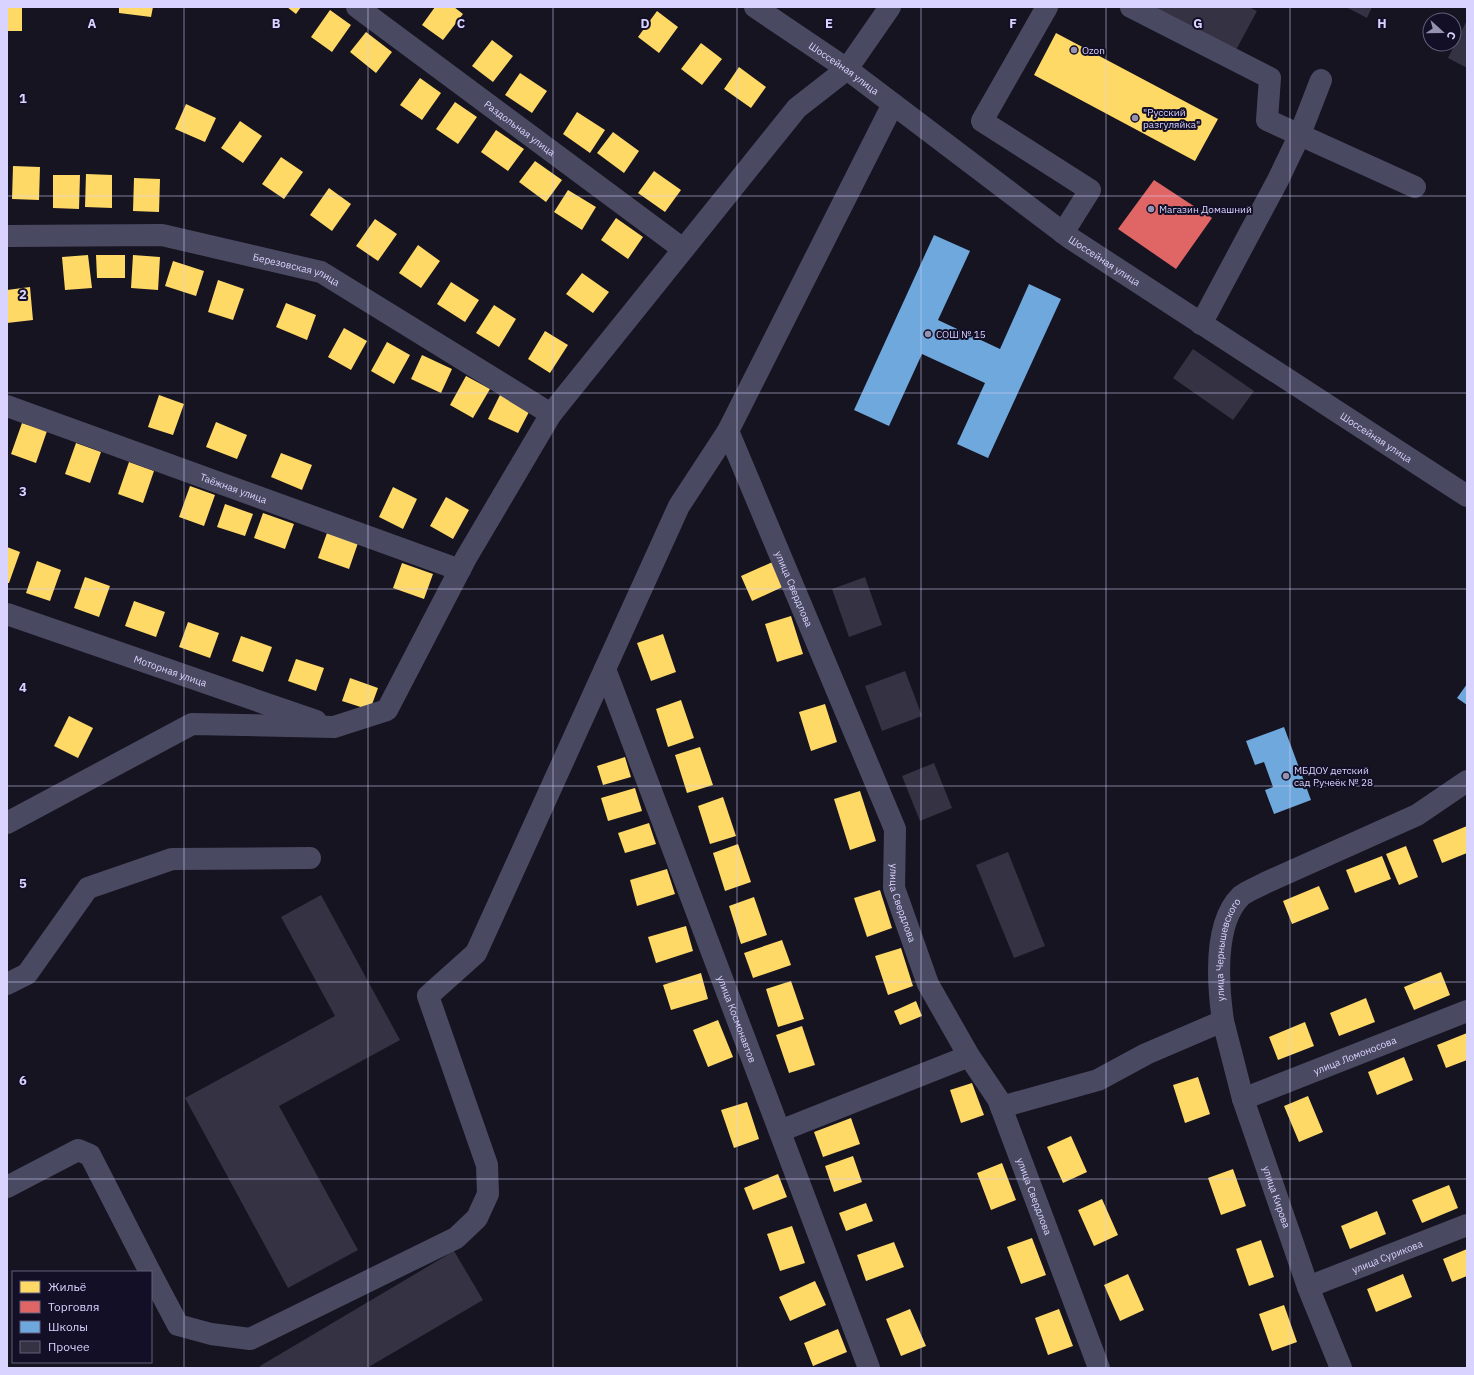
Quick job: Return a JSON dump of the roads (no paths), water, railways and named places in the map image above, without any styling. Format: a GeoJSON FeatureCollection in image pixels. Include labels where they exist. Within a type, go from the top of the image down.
{"type":"FeatureCollection","features":[{"type":"Feature","properties":{"kind":"street","name":"Раздольная улица"},"geometry":{"type":"LineString","coordinates":[[357,7],[683,249]]}},
{"type":"Feature","properties":{"kind":"street","name":"Шоссейная улица"},"geometry":{"type":"LineString","coordinates":[[755,7],[847,69],[1063,233],[1467,496]]}},
{"type":"Feature","properties":{"kind":"street"},"geometry":{"type":"LineString","coordinates":[[7,823],[192,724],[334,727],[387,710],[460,570],[551,414],[797,108],[847,69],[890,7]]}},
{"type":"Feature","properties":{"kind":"street"},"geometry":{"type":"LineString","coordinates":[[1047,7],[982,121],[1090,190],[1063,233]]}},
{"type":"Feature","properties":{"kind":"street"},"geometry":{"type":"LineString","coordinates":[[1131,7],[1270,78],[1267,120],[1415,187]]}},
{"type":"Feature","properties":{"kind":"street"},"geometry":{"type":"LineString","coordinates":[[1201,324],[1278,180],[1300,134],[1321,80]]}},
{"type":"Feature","properties":{"kind":"street"},"geometry":{"type":"LineString","coordinates":[[152,1277],[178,1324],[211,1334],[250,1339],[456,1238],[477,1218],[488,1194],[487,1165],[428,996],[476,952],[679,506],[728,431],[893,104]]}},
{"type":"Feature","properties":{"kind":"street","name":"Березовская улица"},"geometry":{"type":"LineString","coordinates":[[7,236],[162,235],[321,272],[551,414]]}},
{"type":"Feature","properties":{"kind":"street","name":"Таёжная улица"},"geometry":{"type":"LineString","coordinates":[[7,406],[460,570]]}},
{"type":"Feature","properties":{"kind":"street","name":"улица Свердлова"},"geometry":{"type":"LineString","coordinates":[[728,431],[895,829],[894,888],[928,984],[969,1056],[998,1099],[1099,1368]]}},
{"type":"Feature","properties":{"kind":"street","name":"Моторная улица"},"geometry":{"type":"LineString","coordinates":[[7,614],[334,727]]}},
{"type":"Feature","properties":{"kind":"street","name":"улица Космонавтов"},"geometry":{"type":"LineString","coordinates":[[605,669],[869,1368]]}},
{"type":"Feature","properties":{"kind":"street","name":"улица Чернышевского"},"geometry":{"type":"LineString","coordinates":[[1223,1021],[1220,995],[1220,943],[1226,918],[1241,896],[1265,883],[1417,815],[1467,782]]}},
{"type":"Feature","properties":{"kind":"street"},"geometry":{"type":"LineString","coordinates":[[7,984],[27,974],[88,888],[172,859],[310,858]]}},
{"type":"Feature","properties":{"kind":"street","name":"улица Ломоносова"},"geometry":{"type":"LineString","coordinates":[[1243,1099],[1467,1011]]}},
{"type":"Feature","properties":{"kind":"street"},"geometry":{"type":"LineString","coordinates":[[1001,1107],[1098,1080],[1146,1054],[1223,1021]]}},
{"type":"Feature","properties":{"kind":"street","name":"улица Кирова"},"geometry":{"type":"LineString","coordinates":[[1223,1021],[1243,1099],[1308,1287],[1341,1368]]}},
{"type":"Feature","properties":{"kind":"street"},"geometry":{"type":"LineString","coordinates":[[780,1131],[969,1056]]}},
{"type":"Feature","properties":{"kind":"street"},"geometry":{"type":"LineString","coordinates":[[7,1187],[78,1150],[90,1155],[149,1271]]}},
{"type":"Feature","properties":{"kind":"street","name":"улица Сурикова"},"geometry":{"type":"LineString","coordinates":[[1308,1287],[1467,1226]]}},
{"type":"Feature","properties":{"kind":"place","name":"Ozon"},"geometry":{"type":"Point","coordinates":[1074,50]}},
{"type":"Feature","properties":{"kind":"place","name":"\"Русский разгуляйка\""},"geometry":{"type":"Point","coordinates":[1135,118]}},
{"type":"Feature","properties":{"kind":"place","name":"Магазин Домашний"},"geometry":{"type":"Point","coordinates":[1151,209]}},
{"type":"Feature","properties":{"kind":"place","name":"СОШ № 15"},"geometry":{"type":"Point","coordinates":[928,334]}},
{"type":"Feature","properties":{"kind":"place","name":"МБДОУ детский сад Ручеёк № 28"},"geometry":{"type":"Point","coordinates":[1286,776]}}]}
